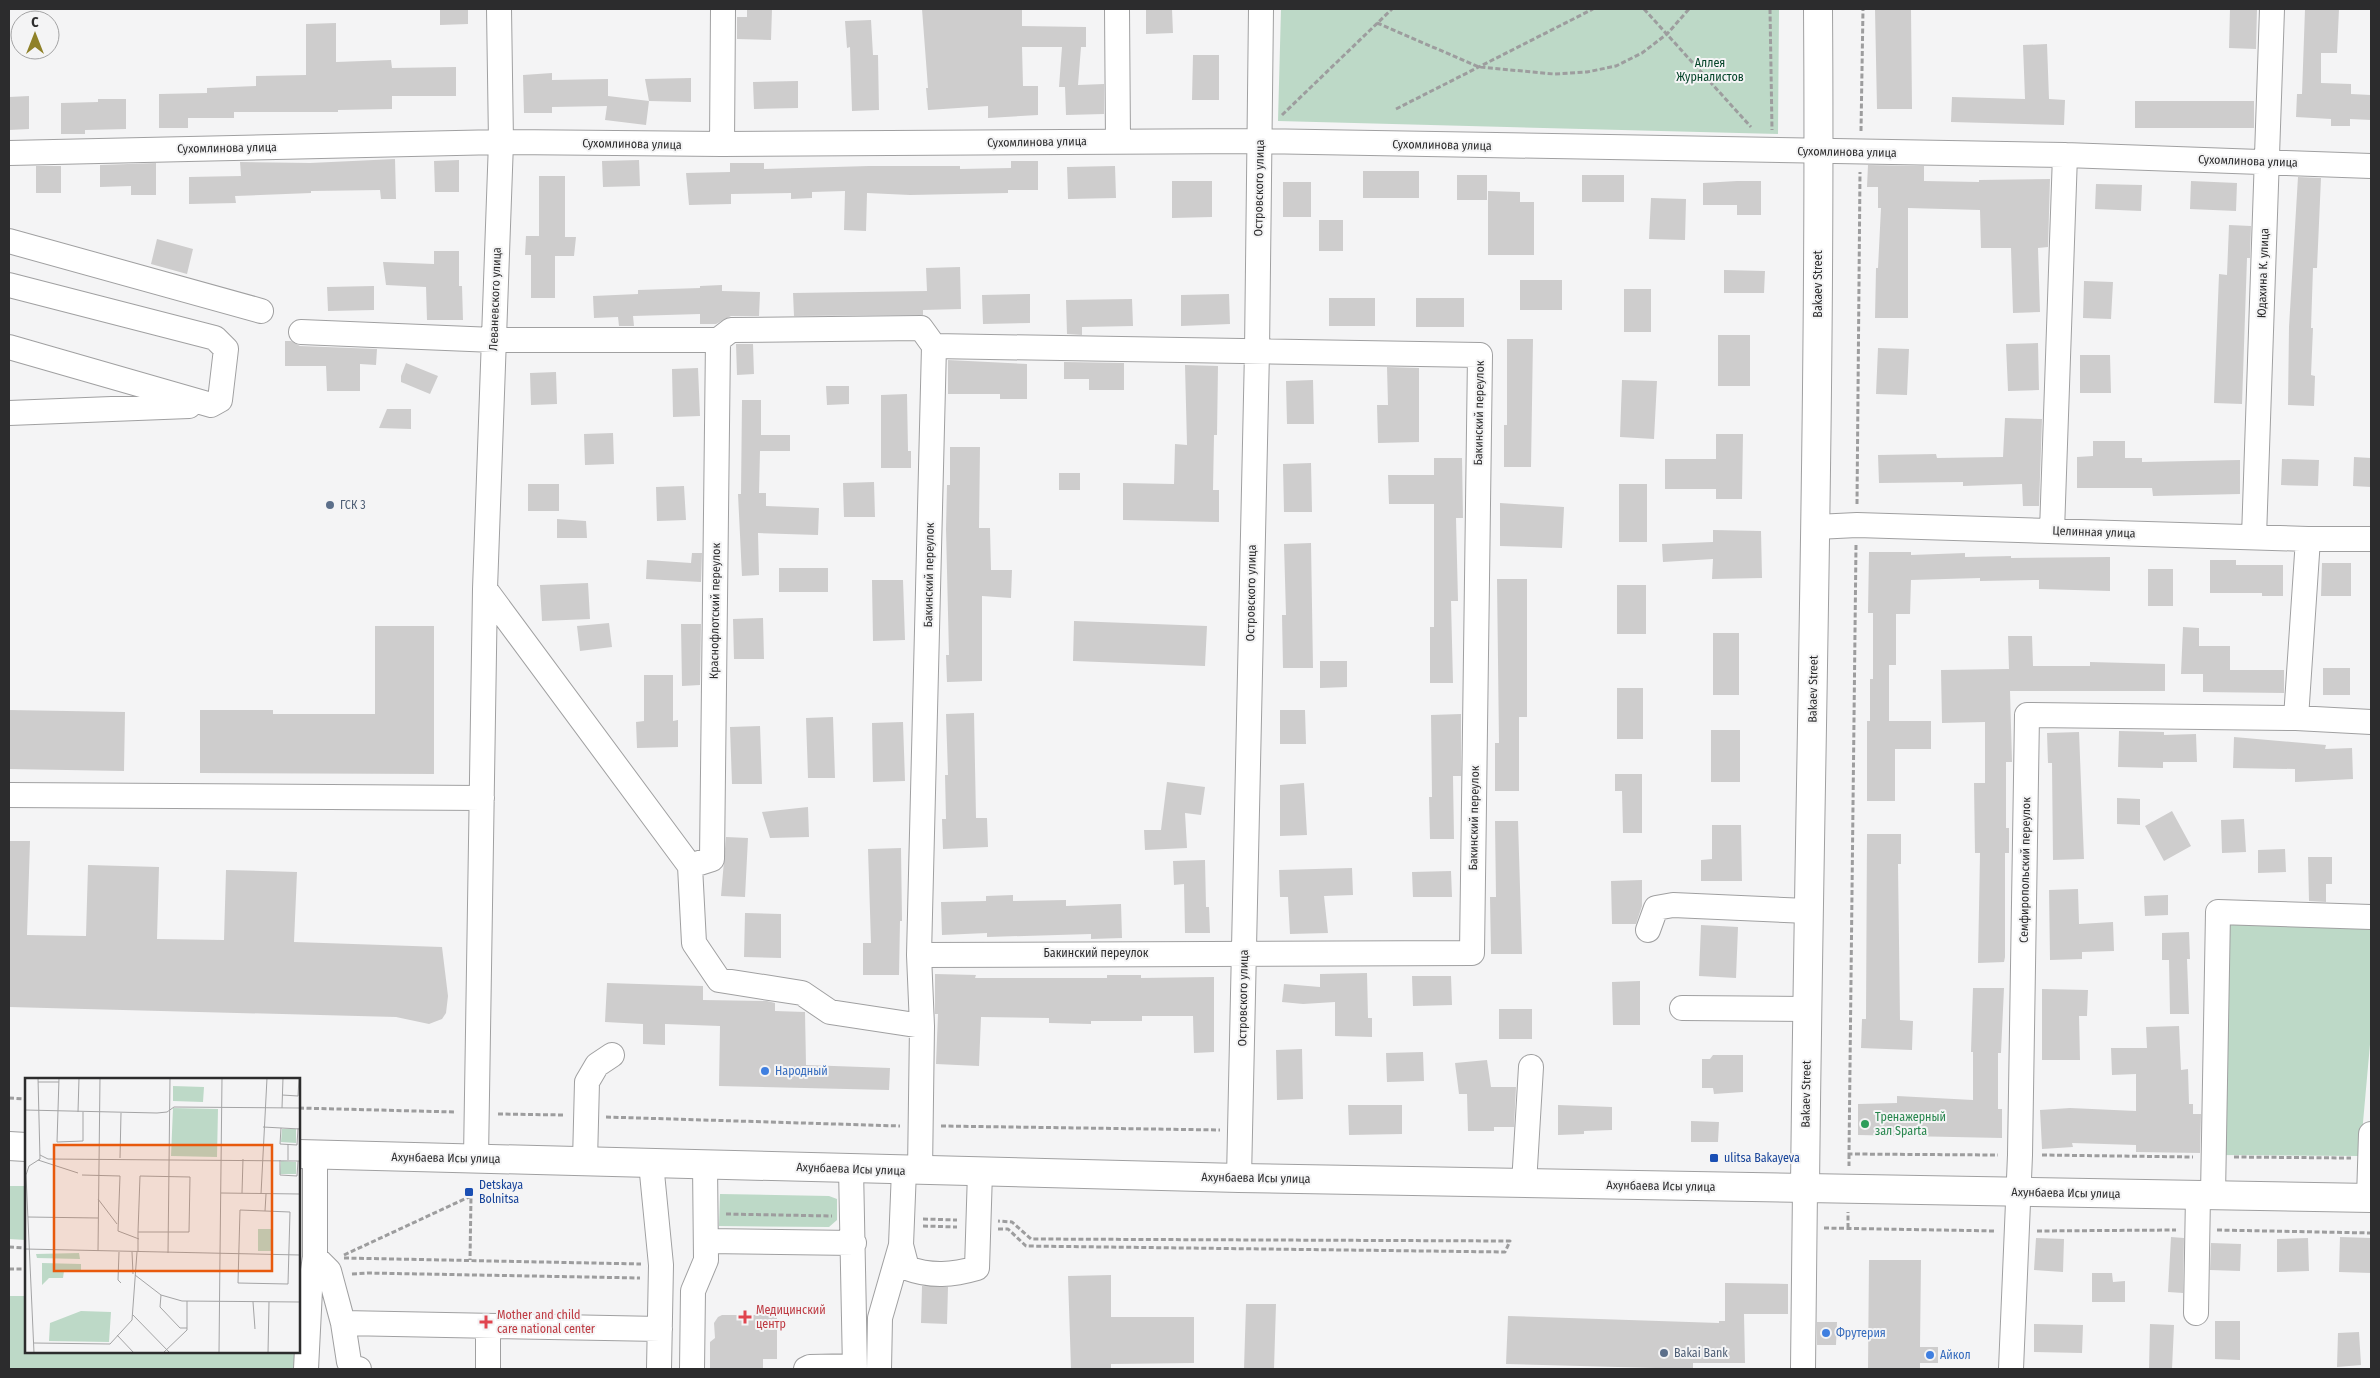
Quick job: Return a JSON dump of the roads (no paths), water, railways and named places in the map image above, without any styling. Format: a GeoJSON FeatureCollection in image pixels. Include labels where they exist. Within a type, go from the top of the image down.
{"type":"FeatureCollection","features":[{"type":"Feature","properties":{"kind":"main road","name":"Bakaev Street"},"geometry":{"type":"LineString","coordinates":[[1805,1189],[1808,911],[1816,527],[1819,152],[1818,9]]}},
{"type":"Feature","properties":{"kind":"main road"},"geometry":{"type":"LineString","coordinates":[[9,1146],[25,1147]]}},
{"type":"Feature","properties":{"kind":"main road","name":"Ахунбаева Исы улица"},"geometry":{"type":"LineString","coordinates":[[307,1154],[1239,1178],[2370,1198]]}},
{"type":"Feature","properties":{"kind":"street","name":"Леваневского улица"},"geometry":{"type":"LineString","coordinates":[[476,1158],[485,589],[501,142],[499,9]]}},
{"type":"Feature","properties":{"kind":"street"},"geometry":{"type":"LineString","coordinates":[[722,144],[723,9]]}},
{"type":"Feature","properties":{"kind":"street"},"geometry":{"type":"LineString","coordinates":[[1117,9],[1118,141]]}},
{"type":"Feature","properties":{"kind":"street","name":"Островского улица"},"geometry":{"type":"LineString","coordinates":[[1239,1178],[1261,9]]}},
{"type":"Feature","properties":{"kind":"street","name":"Юдахина К. улица"},"geometry":{"type":"LineString","coordinates":[[2254,537],[2272,9]]}},
{"type":"Feature","properties":{"kind":"street","name":"Сухомлинова улица"},"geometry":{"type":"LineString","coordinates":[[9,152],[501,142],[722,144],[1260,139],[2065,156],[2371,166]]}},
{"type":"Feature","properties":{"kind":"street"},"geometry":{"type":"LineString","coordinates":[[2052,531],[2065,156]]}},
{"type":"Feature","properties":{"kind":"street"},"geometry":{"type":"LineString","coordinates":[[9,241],[261,311]]}},
{"type":"Feature","properties":{"kind":"street"},"geometry":{"type":"LineString","coordinates":[[9,285],[215,338],[226,349],[220,400],[211,405],[9,413]]}},
{"type":"Feature","properties":{"kind":"street"},"geometry":{"type":"LineString","coordinates":[[301,332],[494,340],[718,340],[731,330],[921,328],[934,346],[1256,351]]}},
{"type":"Feature","properties":{"kind":"street","name":"Краснофлотский переулок"},"geometry":{"type":"LineString","coordinates":[[690,866],[712,859],[718,340]]}},
{"type":"Feature","properties":{"kind":"street"},"geometry":{"type":"LineString","coordinates":[[9,346],[211,405]]}},
{"type":"Feature","properties":{"kind":"street","name":"Бакинский переулок"},"geometry":{"type":"LineString","coordinates":[[901,1245],[902,1218],[921,1126],[922,1026],[919,955],[934,346]]}},
{"type":"Feature","properties":{"kind":"street","name":"Бакинский переулок"},"geometry":{"type":"LineString","coordinates":[[919,955],[1472,953],[1480,355],[1256,351]]}},
{"type":"Feature","properties":{"kind":"street","name":"Целинная улица"},"geometry":{"type":"LineString","coordinates":[[1816,527],[1857,525],[2371,540]]}},
{"type":"Feature","properties":{"kind":"street"},"geometry":{"type":"LineString","coordinates":[[2296,718],[2308,539]]}},
{"type":"Feature","properties":{"kind":"street"},"geometry":{"type":"LineString","coordinates":[[485,589],[690,866],[694,943],[719,980],[802,993],[830,1012],[922,1026]]}},
{"type":"Feature","properties":{"kind":"street","name":"Семфиропольский переулок"},"geometry":{"type":"LineString","coordinates":[[2011,1369],[2020,1155],[2027,714],[2296,718],[2371,722]]}},
{"type":"Feature","properties":{"kind":"street"},"geometry":{"type":"LineString","coordinates":[[9,795],[482,798]]}},
{"type":"Feature","properties":{"kind":"street"},"geometry":{"type":"LineString","coordinates":[[1648,930],[1656,908],[1673,905],[1808,911]]}},
{"type":"Feature","properties":{"kind":"street"},"geometry":{"type":"LineString","coordinates":[[2196,1313],[2197,1230],[2214,1157],[2218,912],[2371,916]]}},
{"type":"Feature","properties":{"kind":"street"},"geometry":{"type":"LineString","coordinates":[[1682,1008],[1807,1009]]}},
{"type":"Feature","properties":{"kind":"street"},"geometry":{"type":"LineString","coordinates":[[585,1161],[587,1082],[597,1065],[612,1055]]}},
{"type":"Feature","properties":{"kind":"street"},"geometry":{"type":"LineString","coordinates":[[1524,1184],[1531,1068]]}},
{"type":"Feature","properties":{"kind":"street","name":"Ахунбаева Исы улица"},"geometry":{"type":"LineString","coordinates":[[2370,1198],[2371,1134]]}},
{"type":"Feature","properties":{"kind":"street"},"geometry":{"type":"LineString","coordinates":[[306,1369],[310,1290],[315,1257],[307,1154]]}},
{"type":"Feature","properties":{"kind":"street"},"geometry":{"type":"LineString","coordinates":[[651,1163],[661,1265],[659,1369]]}},
{"type":"Feature","properties":{"kind":"street"},"geometry":{"type":"LineString","coordinates":[[692,1369],[692,1291],[706,1260],[704,1164]]}},
{"type":"Feature","properties":{"kind":"street"},"geometry":{"type":"LineString","coordinates":[[806,1369],[810,1367],[855,1368],[851,1168]]}},
{"type":"Feature","properties":{"kind":"street"},"geometry":{"type":"LineString","coordinates":[[901,1245],[907,1268],[922,1274],[954,1274],[978,1268],[980,1172]]}},
{"type":"Feature","properties":{"kind":"street","name":"Bakaev Street"},"geometry":{"type":"LineString","coordinates":[[1803,1369],[1805,1189]]}},
{"type":"Feature","properties":{"kind":"street"},"geometry":{"type":"LineString","coordinates":[[706,1241],[854,1243]]}},
{"type":"Feature","properties":{"kind":"street"},"geometry":{"type":"LineString","coordinates":[[879,1369],[880,1318],[901,1245]]}},
{"type":"Feature","properties":{"kind":"street"},"geometry":{"type":"LineString","coordinates":[[315,1257],[329,1271],[343,1323],[349,1362],[354,1368],[359,1369]]}},
{"type":"Feature","properties":{"kind":"street"},"geometry":{"type":"LineString","coordinates":[[343,1323],[660,1329]]}},
{"type":"Feature","properties":{"kind":"street"},"geometry":{"type":"LineString","coordinates":[[488,1326],[488,1369]]}},
{"type":"Feature","properties":{"kind":"place","name":"ГСК 3"},"geometry":{"type":"Point","coordinates":[330,505]}},
{"type":"Feature","properties":{"kind":"place","name":"Народный"},"geometry":{"type":"Point","coordinates":[765,1071]}},
{"type":"Feature","properties":{"kind":"place","name":"Тренажерный зал Sparta"},"geometry":{"type":"Point","coordinates":[1865,1124]}},
{"type":"Feature","properties":{"kind":"place","name":"ulitsa Bakayeva"},"geometry":{"type":"Point","coordinates":[1714,1158]}},
{"type":"Feature","properties":{"kind":"place","name":"Detskaya Bolnitsa"},"geometry":{"type":"Point","coordinates":[469,1192]}},
{"type":"Feature","properties":{"kind":"place","name":"Медицинский центр"},"geometry":{"type":"Point","coordinates":[745,1317]}},
{"type":"Feature","properties":{"kind":"place","name":"Mother and child care national center"},"geometry":{"type":"Point","coordinates":[486,1322]}},
{"type":"Feature","properties":{"kind":"place","name":"Фрутерия"},"geometry":{"type":"Point","coordinates":[1826,1333]}},
{"type":"Feature","properties":{"kind":"place","name":"Bakai Bank"},"geometry":{"type":"Point","coordinates":[1664,1353]}},
{"type":"Feature","properties":{"kind":"place","name":"Айкол"},"geometry":{"type":"Point","coordinates":[1930,1355]}},
{"type":"Feature","properties":{"kind":"park label","name":"Аллея Журналистов"},"geometry":{"type":"Point","coordinates":[1710,70]}}]}
